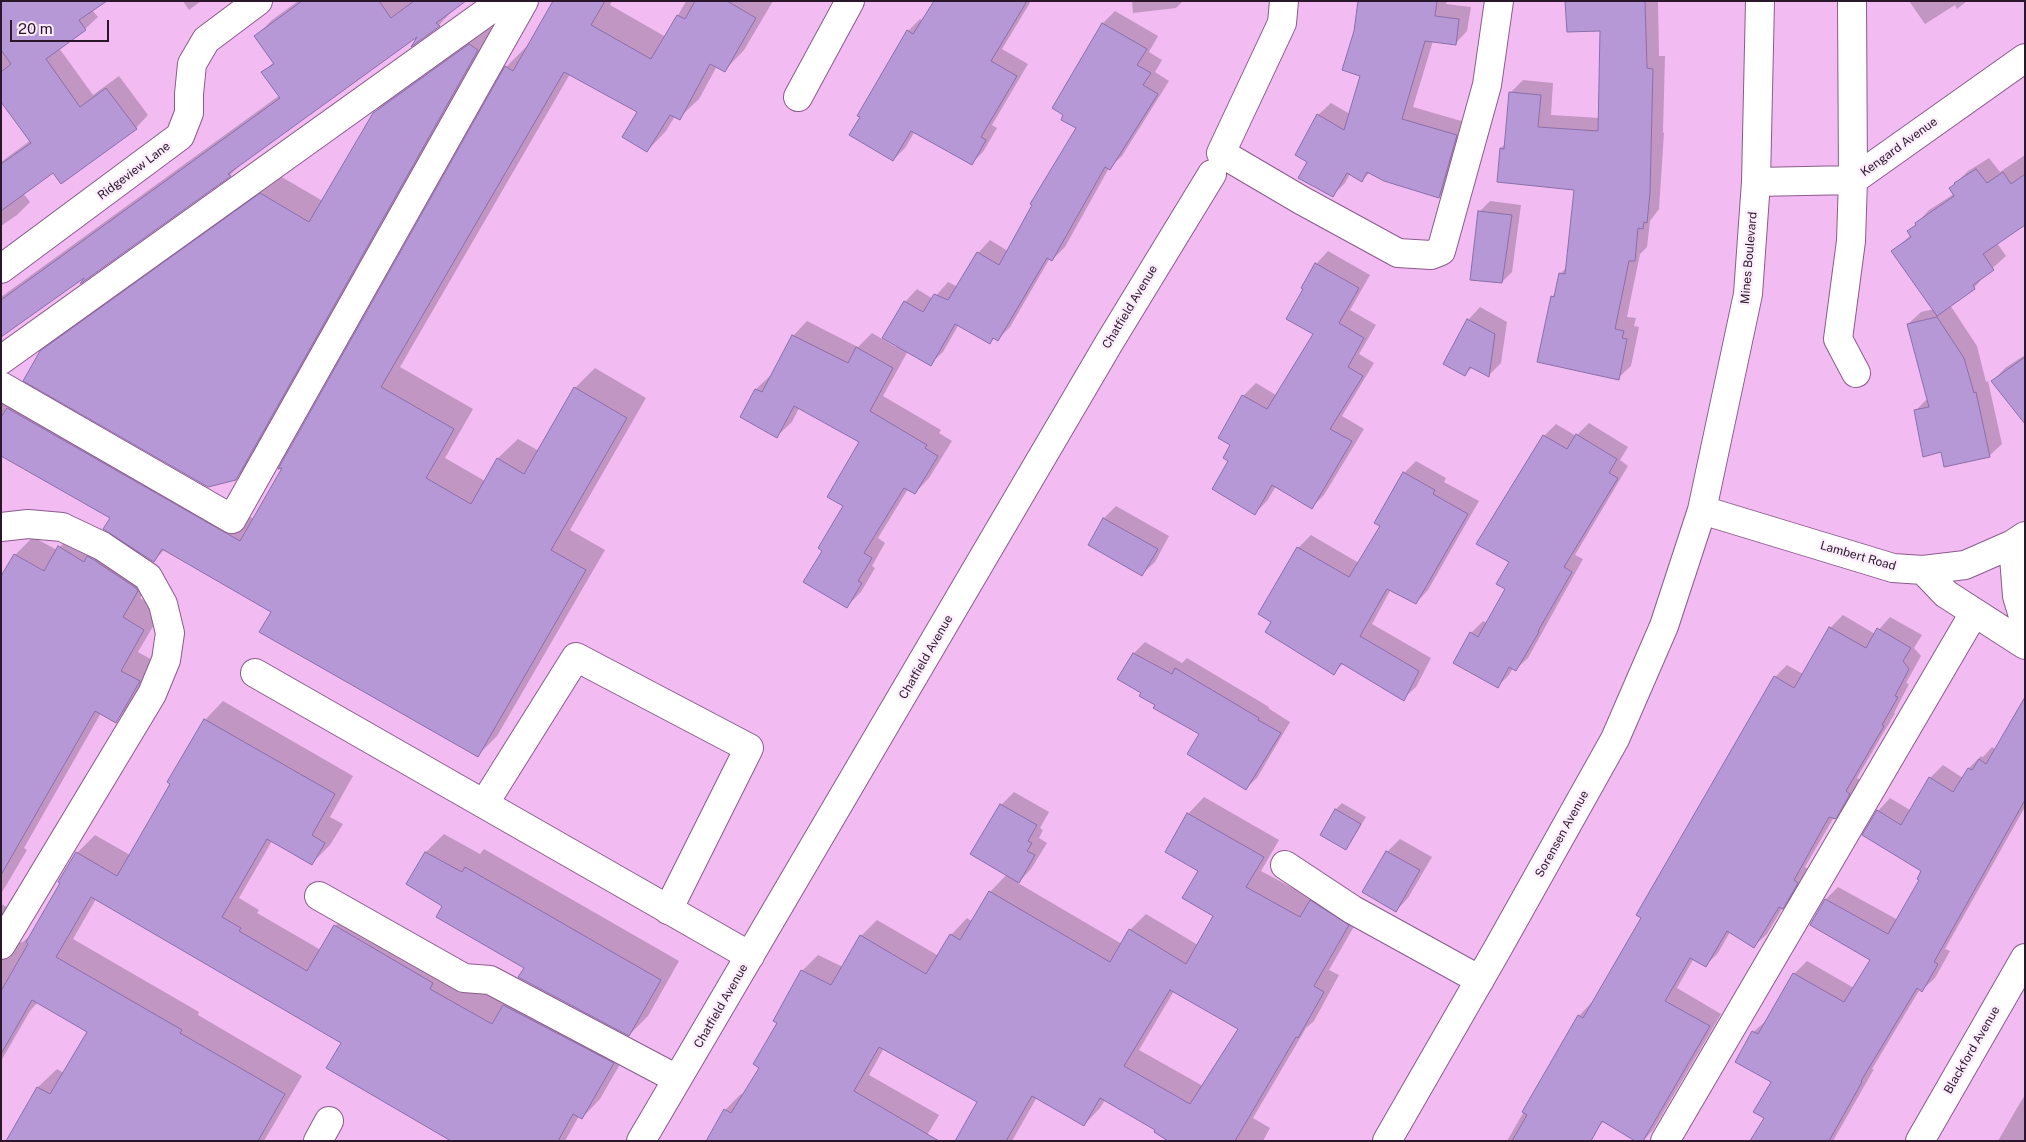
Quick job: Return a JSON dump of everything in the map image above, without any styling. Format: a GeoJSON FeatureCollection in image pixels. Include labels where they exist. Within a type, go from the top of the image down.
{"type":"FeatureCollection","features":[{"type":"Feature","properties":{"kind":"street","name":"Ridgeview Lane"},"geometry":{"type":"LineString","coordinates":[[1,269],[180,136],[189,113],[192,64],[206,40],[258,1]]}},
{"type":"Feature","properties":{"kind":"street"},"geometry":{"type":"LineString","coordinates":[[1,360],[502,1]]}},
{"type":"Feature","properties":{"kind":"street"},"geometry":{"type":"LineString","coordinates":[[1,386],[232,519],[524,1]]}},
{"type":"Feature","properties":{"kind":"street"},"geometry":{"type":"LineString","coordinates":[[798,97],[850,1]]}},
{"type":"Feature","properties":{"kind":"street","name":"Chatfield Avenue"},"geometry":{"type":"LineString","coordinates":[[641,1141],[1108,343],[1216,164],[1282,23],[1284,1]]}},
{"type":"Feature","properties":{"kind":"street"},"geometry":{"type":"LineString","coordinates":[[1216,164],[1301,200],[1398,253],[1431,255],[1441,251],[1487,85],[1499,1]]}},
{"type":"Feature","properties":{"kind":"street","name":"Mines Boulevard"},"geometry":{"type":"LineString","coordinates":[[1702,510],[1748,294],[1756,182],[1760,1]]}},
{"type":"Feature","properties":{"kind":"street"},"geometry":{"type":"LineString","coordinates":[[1852,1],[1853,180],[1851,241],[1838,339],[1856,372]]}},
{"type":"Feature","properties":{"kind":"street","name":"Kengard Avenue"},"geometry":{"type":"LineString","coordinates":[[1756,182],[1853,180],[2025,58]]}},
{"type":"Feature","properties":{"kind":"street","name":"Lambert Road"},"geometry":{"type":"LineString","coordinates":[[1702,510],[1893,568],[1923,570]]}},
{"type":"Feature","properties":{"kind":"street","name":"Sorensen Avenue"},"geometry":{"type":"LineString","coordinates":[[1387,1141],[1615,739],[1664,626],[1702,510]]}},
{"type":"Feature","properties":{"kind":"street"},"geometry":{"type":"LineString","coordinates":[[1,527],[28,524],[62,527],[102,546],[148,577],[163,604],[170,633],[166,660],[152,694],[1,945]]}},
{"type":"Feature","properties":{"kind":"street"},"geometry":{"type":"LineString","coordinates":[[1923,570],[1965,565],[2019,540],[2017,596],[2025,623]]}},
{"type":"Feature","properties":{"kind":"street"},"geometry":{"type":"LineString","coordinates":[[1923,570],[1946,594],[2025,645]]}},
{"type":"Feature","properties":{"kind":"street"},"geometry":{"type":"LineString","coordinates":[[1665,1141],[1974,613]]}},
{"type":"Feature","properties":{"kind":"street"},"geometry":{"type":"LineString","coordinates":[[484,804],[576,657],[749,748],[668,910]]}},
{"type":"Feature","properties":{"kind":"street"},"geometry":{"type":"LineString","coordinates":[[255,673],[750,956]]}},
{"type":"Feature","properties":{"kind":"street"},"geometry":{"type":"LineString","coordinates":[[1285,865],[1353,910],[1480,980]]}},
{"type":"Feature","properties":{"kind":"street"},"geometry":{"type":"LineString","coordinates":[[319,896],[464,978],[490,980],[677,1079]]}},
{"type":"Feature","properties":{"kind":"street","name":"Blackford Avenue"},"geometry":{"type":"LineString","coordinates":[[1920,1141],[2025,958]]}},
{"type":"Feature","properties":{"kind":"building"},"geometry":{"type":"Polygon","coordinates":[[[1,1],[107,1],[79,20],[86,30],[46,59],[80,107],[106,88],[137,129],[61,184],[53,173],[1,211],[1,164],[31,143],[1,102],[1,72],[11,64],[1,50],[1,1]]]}},
{"type":"Feature","properties":{"kind":"building"},"geometry":{"type":"Polygon","coordinates":[[[302,1],[379,1],[391,18],[414,1],[466,1],[436,23],[440,26],[411,47],[417,37],[228,174],[231,176],[80,284],[84,278],[1,337],[1,300],[280,98],[261,72],[274,64],[254,36],[302,1]]]}},
{"type":"Feature","properties":{"kind":"building"},"geometry":{"type":"Polygon","coordinates":[[[553,1],[605,1],[591,25],[651,59],[677,15],[685,19],[695,1],[727,1],[756,18],[725,72],[710,64],[680,120],[670,115],[647,152],[622,137],[637,112],[564,72],[381,387],[454,429],[426,478],[471,504],[497,458],[524,474],[574,387],[627,418],[551,550],[586,570],[478,757],[259,632],[271,612],[162,549],[154,562],[103,529],[110,518],[1,456],[1,417],[7,408],[240,541],[282,468],[278,469],[505,66],[513,71],[553,1]]]}},
{"type":"Feature","properties":{"kind":"building"},"geometry":{"type":"Polygon","coordinates":[[[934,1],[1027,1],[991,61],[1017,76],[981,137],[986,140],[972,165],[911,131],[893,161],[849,135],[860,117],[857,116],[907,30],[913,34],[934,1]]]}},
{"type":"Feature","properties":{"kind":"building"},"geometry":{"type":"Polygon","coordinates":[[[1358,1],[1437,1],[1435,16],[1459,19],[1456,45],[1425,41],[1402,119],[1457,135],[1439,198],[1384,181],[1367,172],[1362,182],[1347,173],[1333,197],[1298,178],[1307,162],[1295,155],[1317,114],[1344,130],[1360,76],[1342,70],[1354,31],[1358,1]]]}},
{"type":"Feature","properties":{"kind":"building"},"geometry":{"type":"Polygon","coordinates":[[[1565,1],[1645,1],[1647,68],[1653,69],[1650,193],[1647,223],[1644,222],[1643,229],[1638,228],[1635,261],[1629,261],[1615,329],[1624,331],[1622,338],[1627,339],[1619,380],[1537,362],[1551,296],[1554,297],[1559,273],[1565,274],[1574,190],[1497,182],[1500,148],[1504,149],[1509,92],[1541,95],[1538,127],[1598,131],[1600,31],[1567,32],[1565,1]]]}},
{"type":"Feature","properties":{"kind":"building"},"geometry":{"type":"Polygon","coordinates":[[[1102,23],[1147,49],[1137,65],[1151,73],[1143,85],[1158,94],[1110,170],[1105,167],[1052,261],[1047,258],[998,341],[993,338],[990,344],[955,324],[931,366],[882,338],[904,301],[923,312],[934,294],[948,300],[977,252],[999,265],[1032,205],[1030,204],[1076,128],[1061,120],[1063,115],[1052,108],[1102,23]]]}},
{"type":"Feature","properties":{"kind":"building"},"geometry":{"type":"Polygon","coordinates":[[[469,44],[478,50],[236,480],[208,487],[23,381],[40,351],[260,193],[309,222],[373,113],[469,44]]]}},
{"type":"Feature","properties":{"kind":"building"},"geometry":{"type":"Polygon","coordinates":[[[1976,169],[1987,183],[2003,172],[2011,184],[2025,174],[2025,225],[1983,254],[1994,270],[1973,285],[1975,289],[1937,316],[1891,251],[1911,237],[1907,231],[1916,225],[1915,223],[1954,196],[1949,188],[1954,183],[1976,169]]]}},
{"type":"Feature","properties":{"kind":"building"},"geometry":{"type":"Polygon","coordinates":[[[1478,211],[1512,215],[1502,283],[1470,280],[1478,211]]]}},
{"type":"Feature","properties":{"kind":"building"},"geometry":{"type":"Polygon","coordinates":[[[1315,263],[1359,288],[1339,323],[1364,338],[1348,367],[1363,376],[1330,429],[1352,441],[1312,509],[1272,485],[1255,515],[1212,489],[1228,461],[1223,458],[1230,445],[1218,438],[1242,395],[1267,409],[1313,334],[1286,319],[1315,263]]]}},
{"type":"Feature","properties":{"kind":"building"},"geometry":{"type":"Polygon","coordinates":[[[1937,317],[1964,358],[1974,393],[1976,392],[1990,457],[1944,467],[1941,452],[1923,457],[1914,410],[1929,407],[1907,324],[1937,317]]]}},
{"type":"Feature","properties":{"kind":"building"},"geometry":{"type":"Polygon","coordinates":[[[1467,319],[1495,334],[1489,377],[1470,367],[1465,376],[1443,364],[1467,319]]]}},
{"type":"Feature","properties":{"kind":"building"},"geometry":{"type":"Polygon","coordinates":[[[792,335],[848,363],[856,347],[893,368],[870,411],[927,445],[925,448],[938,456],[915,494],[904,488],[864,553],[872,558],[858,581],[862,583],[847,608],[803,582],[822,551],[818,548],[843,506],[827,497],[859,442],[794,406],[777,438],[740,417],[755,389],[762,392],[792,335]]]}},
{"type":"Feature","properties":{"kind":"building"},"geometry":{"type":"Polygon","coordinates":[[[2025,357],[2025,424],[1991,381],[2025,357]]]}},
{"type":"Feature","properties":{"kind":"building"},"geometry":{"type":"Polygon","coordinates":[[[1576,434],[1617,459],[1609,473],[1618,478],[1564,567],[1572,572],[1539,632],[1516,671],[1509,667],[1498,688],[1453,663],[1470,632],[1478,637],[1505,589],[1496,584],[1509,562],[1476,544],[1543,435],[1567,449],[1576,434]]]}},
{"type":"Feature","properties":{"kind":"building"},"geometry":{"type":"Polygon","coordinates":[[[1403,472],[1435,490],[1433,494],[1468,514],[1416,604],[1387,589],[1360,636],[1419,671],[1404,701],[1341,663],[1334,675],[1265,632],[1271,622],[1258,614],[1297,547],[1349,577],[1380,526],[1374,523],[1403,472]]]}},
{"type":"Feature","properties":{"kind":"building"},"geometry":{"type":"Polygon","coordinates":[[[1103,518],[1158,549],[1142,576],[1088,545],[1103,518]]]}},
{"type":"Feature","properties":{"kind":"building"},"geometry":{"type":"Polygon","coordinates":[[[58,546],[84,562],[87,556],[138,591],[123,617],[144,630],[121,671],[140,681],[116,723],[95,711],[1,875],[1,576],[14,554],[44,571],[58,546]]]}},
{"type":"Feature","properties":{"kind":"building"},"geometry":{"type":"Polygon","coordinates":[[[1829,627],[1866,648],[1877,628],[1911,648],[1903,661],[1909,669],[1895,696],[1898,697],[1882,725],[1884,726],[1846,791],[1850,794],[1836,819],[1829,817],[1794,880],[1798,883],[1783,909],[1779,907],[1754,948],[1727,931],[1706,967],[1690,958],[1665,1001],[1710,1026],[1643,1141],[1635,1141],[1602,1121],[1591,1141],[1512,1141],[1527,1115],[1522,1112],[1578,1015],[1583,1018],[1641,918],[1636,915],[1774,676],[1794,688],[1829,627]]]}},
{"type":"Feature","properties":{"kind":"building"},"geometry":{"type":"Polygon","coordinates":[[[1133,653],[1172,674],[1175,668],[1281,733],[1246,790],[1187,754],[1199,734],[1153,708],[1155,705],[1139,696],[1141,693],[1117,679],[1133,653]]]}},
{"type":"Feature","properties":{"kind":"building"},"geometry":{"type":"Polygon","coordinates":[[[2025,697],[2025,800],[1934,962],[1938,964],[1922,992],[1917,988],[1861,1081],[1829,1141],[1750,1141],[1764,1118],[1753,1112],[1771,1082],[1735,1062],[1752,1031],[1758,1034],[1793,973],[1844,1002],[1870,960],[1810,925],[1825,899],[1888,934],[1919,880],[1917,879],[1921,871],[1862,835],[1877,810],[1901,825],[1929,777],[1953,792],[1968,768],[1972,770],[1979,759],[1986,764],[2025,697]]]}},
{"type":"Feature","properties":{"kind":"building"},"geometry":{"type":"Polygon","coordinates":[[[204,719],[335,794],[312,835],[325,843],[312,865],[267,839],[222,917],[241,928],[239,931],[307,971],[334,925],[433,983],[430,989],[492,1024],[503,1005],[614,1063],[582,1119],[573,1114],[558,1141],[451,1141],[326,1068],[341,1043],[91,897],[56,957],[182,1030],[180,1033],[285,1094],[258,1141],[6,1141],[37,1087],[50,1094],[87,1032],[32,1000],[1,1054],[1,991],[28,944],[26,942],[60,883],[58,882],[76,852],[117,876],[170,784],[167,782],[204,719]]]}},
{"type":"Feature","properties":{"kind":"building"},"geometry":{"type":"Polygon","coordinates":[[[1000,804],[1037,825],[1028,841],[1032,843],[1027,851],[1035,855],[1019,883],[970,854],[1000,804]]]}},
{"type":"Feature","properties":{"kind":"building"},"geometry":{"type":"Polygon","coordinates":[[[1335,809],[1361,824],[1346,850],[1320,835],[1335,809]]]}},
{"type":"Feature","properties":{"kind":"building"},"geometry":{"type":"Polygon","coordinates":[[[1187,813],[1264,857],[1246,887],[1300,917],[1310,900],[1349,925],[1314,986],[1324,992],[1235,1141],[1168,1141],[1154,1132],[1155,1130],[1100,1098],[1084,1126],[1032,1096],[1006,1141],[955,1141],[977,1102],[879,1047],[854,1091],[939,1141],[706,1141],[724,1109],[731,1113],[759,1068],[753,1064],[777,1023],[773,1021],[801,970],[831,985],[860,935],[926,974],[950,934],[960,940],[989,891],[1110,962],[1129,929],[1186,964],[1213,916],[1182,898],[1198,871],[1165,852],[1187,813]],[[1170,990],[1124,1066],[1190,1104],[1238,1029],[1170,990]]]}},
{"type":"Feature","properties":{"kind":"building"},"geometry":{"type":"Polygon","coordinates":[[[1386,851],[1420,870],[1396,912],[1362,892],[1386,851]]]}},
{"type":"Feature","properties":{"kind":"building"},"geometry":{"type":"Polygon","coordinates":[[[425,852],[462,872],[465,867],[661,980],[629,1036],[518,977],[524,968],[436,917],[442,906],[406,884],[425,852]]]}}]}
